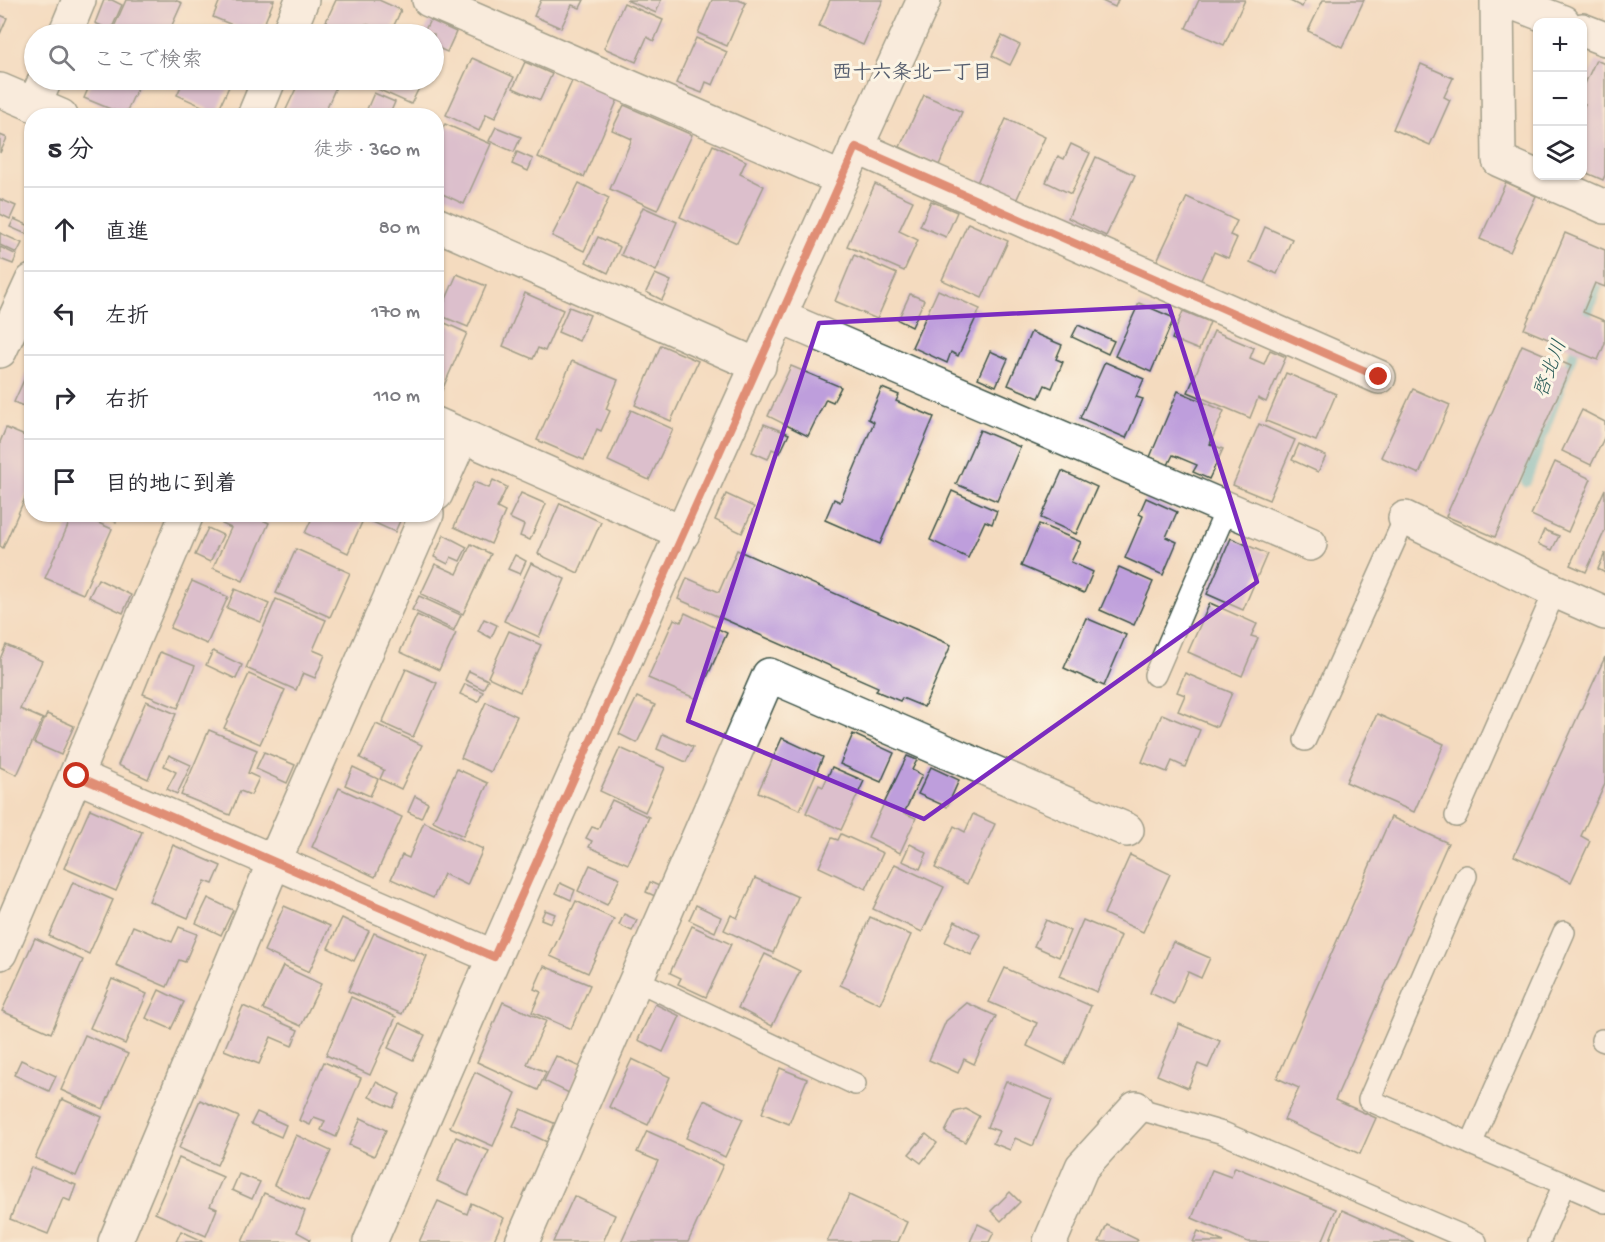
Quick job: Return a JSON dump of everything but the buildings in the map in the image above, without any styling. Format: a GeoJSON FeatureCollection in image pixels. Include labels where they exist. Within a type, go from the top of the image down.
{"type":"FeatureCollection","features":[{"type":"Feature","properties":{"kind":"street"},"geometry":{"type":"LineString","coordinates":[[69,24],[80,0]]}},
{"type":"Feature","properties":{"kind":"street"},"geometry":{"type":"LineString","coordinates":[[292,24],[302,0]]}},
{"type":"Feature","properties":{"kind":"street"},"geometry":{"type":"LineString","coordinates":[[429,0],[842,179]]}},
{"type":"Feature","properties":{"kind":"street"},"geometry":{"type":"LineString","coordinates":[[370,1242],[683,533],[924,0]]}},
{"type":"Feature","properties":{"kind":"street"},"geometry":{"type":"LineString","coordinates":[[1497,0],[1499,160],[1605,207]]}},
{"type":"Feature","properties":{"kind":"street"},"geometry":{"type":"LineString","coordinates":[[1505,0],[1552,18]]}},
{"type":"Feature","properties":{"kind":"street"},"geometry":{"type":"LineString","coordinates":[[1587,32],[1605,39]]}},
{"type":"Feature","properties":{"kind":"street"},"geometry":{"type":"LineString","coordinates":[[0,90],[47,100]]}},
{"type":"Feature","properties":{"kind":"street"},"geometry":{"type":"LineString","coordinates":[[257,108],[265,90]]}},
{"type":"Feature","properties":{"kind":"street"},"geometry":{"type":"LineString","coordinates":[[856,147],[1379,377]]}},
{"type":"Feature","properties":{"kind":"street"},"geometry":{"type":"LineString","coordinates":[[444,228],[759,366]]}},
{"type":"Feature","properties":{"kind":"street"},"geometry":{"type":"LineString","coordinates":[[0,351],[24,298]]}},
{"type":"Feature","properties":{"kind":"street"},"geometry":{"type":"LineString","coordinates":[[780,317],[1310,544]]}},
{"type":"Feature","properties":{"kind":"street"},"geometry":{"type":"LineString","coordinates":[[444,455],[449,430],[683,533]]}},
{"type":"Feature","properties":{"kind":"street"},"geometry":{"type":"LineString","coordinates":[[1405,518],[1555,591],[1605,612]]}},
{"type":"Feature","properties":{"kind":"street"},"geometry":{"type":"LineString","coordinates":[[0,953],[184,522]]}},
{"type":"Feature","properties":{"kind":"street"},"geometry":{"type":"LineString","coordinates":[[115,1242],[274,862],[424,522]]}},
{"type":"Feature","properties":{"kind":"street"},"geometry":{"type":"LineString","coordinates":[[522,1242],[769,675],[1127,830]]}},
{"type":"Feature","properties":{"kind":"street"},"geometry":{"type":"LineString","coordinates":[[77,776],[494,957]]}},
{"type":"Feature","properties":{"kind":"street"},"geometry":{"type":"LineString","coordinates":[[1050,1242],[1082,1167],[1136,1108]]}},
{"type":"Feature","properties":{"kind":"lane"},"geometry":{"type":"LineString","coordinates":[[1155,675],[1227,508]]}},
{"type":"Feature","properties":{"kind":"lane"},"geometry":{"type":"LineString","coordinates":[[1305,740],[1405,518]]}},
{"type":"Feature","properties":{"kind":"lane"},"geometry":{"type":"LineString","coordinates":[[1456,816],[1555,591]]}},
{"type":"Feature","properties":{"kind":"lane"},"geometry":{"type":"LineString","coordinates":[[1466,876],[1369,1100],[1605,1202]]}},
{"type":"Feature","properties":{"kind":"lane"},"geometry":{"type":"LineString","coordinates":[[1471,1144],[1564,932]]}},
{"type":"Feature","properties":{"kind":"lane"},"geometry":{"type":"LineString","coordinates":[[636,980],[855,1084]]}},
{"type":"Feature","properties":{"kind":"lane"},"geometry":{"type":"LineString","coordinates":[[1136,1108],[1223,1133],[1476,1242]]}},
{"type":"Feature","properties":{"kind":"lane"},"geometry":{"type":"LineString","coordinates":[[1539,1242],[1564,1184]]}},
{"type":"Feature","properties":{"kind":"highlighted area"},"geometry":{"type":"Polygon","coordinates":[[[1169,306],[1257,582],[924,819],[688,721],[819,323],[1169,306]]]}},
{"type":"Feature","properties":{"kind":"waterway","name":"啓北川"},"geometry":{"type":"LineString","coordinates":[[1526,482],[1605,266]]}},
{"type":"Feature","properties":{"kind":"district","name":"西十六条北一丁目"},"geometry":{"type":"Point","coordinates":[912,71]}},
{"type":"Feature","properties":{"kind":"route"},"geometry":{"type":"LineString","coordinates":[[77,776],[494,957],[856,147],[1379,377]]}}]}
